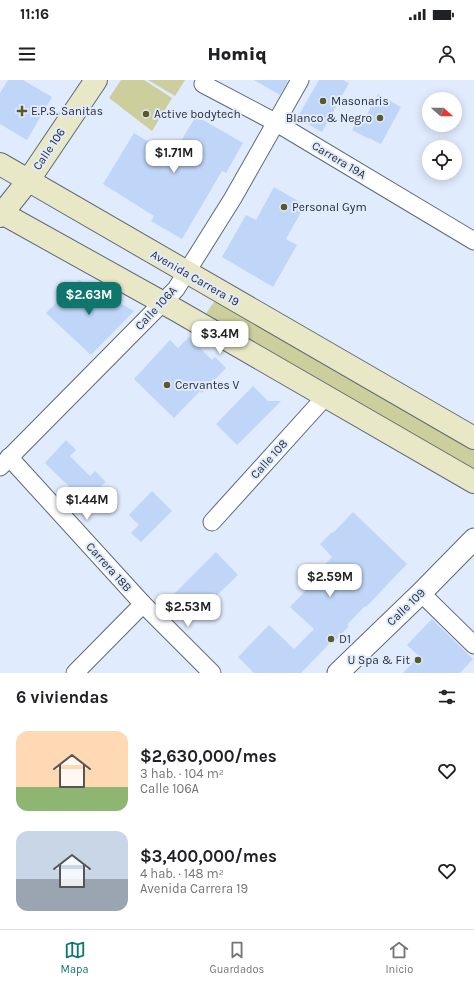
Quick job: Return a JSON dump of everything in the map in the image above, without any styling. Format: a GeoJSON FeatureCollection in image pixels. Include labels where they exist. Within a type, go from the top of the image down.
{"type":"FeatureCollection","features":[{"type":"Feature","properties":{"kind":"main road","name":"Calle 106"},"geometry":{"type":"LineString","coordinates":[[1,214],[28,181],[96,80]]}},
{"type":"Feature","properties":{"kind":"main road","name":"Avenida Carrera 19"},"geometry":{"type":"LineString","coordinates":[[0,164],[474,438]]}},
{"type":"Feature","properties":{"kind":"main road"},"geometry":{"type":"LineString","coordinates":[[1,214],[163,303],[474,482]]}},
{"type":"Feature","properties":{"kind":"street","name":"Calle 106A"},"geometry":{"type":"LineString","coordinates":[[5,462],[176,289],[233,198],[300,80]]}},
{"type":"Feature","properties":{"kind":"street","name":"Carrera 19A"},"geometry":{"type":"LineString","coordinates":[[203,84],[275,122],[474,241]]}},
{"type":"Feature","properties":{"kind":"street","name":"Calle 108"},"geometry":{"type":"LineString","coordinates":[[212,522],[326,396]]}},
{"type":"Feature","properties":{"kind":"street","name":"Carrera 18B"},"geometry":{"type":"LineString","coordinates":[[5,462],[212,673]]}},
{"type":"Feature","properties":{"kind":"street","name":"Calle 109"},"geometry":{"type":"LineString","coordinates":[[338,673],[421,593],[474,539]]}},
{"type":"Feature","properties":{"kind":"street"},"geometry":{"type":"LineString","coordinates":[[421,593],[474,645]]}},
{"type":"Feature","properties":{"kind":"street"},"geometry":{"type":"LineString","coordinates":[[75,673],[143,604]]}},
{"type":"Feature","properties":{"kind":"green space","name":"Active bodytech"},"geometry":{"type":"Polygon","coordinates":[[[121,80],[144,80],[172,98],[152,131],[109,98],[121,80]]]}},
{"type":"Feature","properties":{"kind":"green space"},"geometry":{"type":"Polygon","coordinates":[[[148,80],[185,80],[175,96],[148,80]]]}},
{"type":"Feature","properties":{"kind":"green space"},"geometry":{"type":"Polygon","coordinates":[[[216,299],[474,449],[474,474],[205,315],[216,299]]]}},
{"type":"Feature","properties":{"kind":"building","name":"E.P.S. Sanitas"},"geometry":{"type":"Polygon","coordinates":[[[8,80],[23,80],[52,97],[27,140],[0,124],[0,93],[8,80]]]}},
{"type":"Feature","properties":{"kind":"building"},"geometry":{"type":"Polygon","coordinates":[[[254,80],[288,80],[280,95],[254,80]]]}},
{"type":"Feature","properties":{"kind":"building","name":"Masonaris"},"geometry":{"type":"Polygon","coordinates":[[[319,80],[343,80],[349,83],[322,132],[297,118],[319,80]]]}},
{"type":"Feature","properties":{"kind":"building","name":"Blanco & Negro"},"geometry":{"type":"Polygon","coordinates":[[[378,94],[401,107],[381,144],[352,130],[359,117],[364,120],[378,94]]]}},
{"type":"Feature","properties":{"kind":"building"},"geometry":{"type":"Polygon","coordinates":[[[196,116],[243,143],[226,173],[222,171],[182,239],[151,221],[154,216],[103,184],[134,133],[172,156],[196,116]]]}},
{"type":"Feature","properties":{"kind":"building"},"geometry":{"type":"Polygon","coordinates":[[[274,187],[305,205],[286,239],[297,245],[273,287],[222,257],[246,215],[256,220],[274,187]]]}},
{"type":"Feature","properties":{"kind":"building"},"geometry":{"type":"Polygon","coordinates":[[[79,280],[134,311],[91,355],[46,313],[79,280]]]}},
{"type":"Feature","properties":{"kind":"building"},"geometry":{"type":"Polygon","coordinates":[[[189,337],[212,360],[215,357],[226,368],[202,393],[200,391],[174,418],[134,379],[170,340],[178,348],[189,337]]]}},
{"type":"Feature","properties":{"kind":"building"},"geometry":{"type":"Polygon","coordinates":[[[253,386],[268,401],[281,401],[237,445],[216,424],[253,386]]]}},
{"type":"Feature","properties":{"kind":"building"},"geometry":{"type":"Polygon","coordinates":[[[66,440],[76,450],[70,456],[90,476],[95,471],[106,482],[101,486],[105,490],[89,506],[45,463],[66,440]]]}},
{"type":"Feature","properties":{"kind":"building"},"geometry":{"type":"Polygon","coordinates":[[[152,491],[172,511],[141,542],[131,533],[139,525],[129,515],[152,491]]]}},
{"type":"Feature","properties":{"kind":"building"},"geometry":{"type":"Polygon","coordinates":[[[353,512],[407,564],[347,625],[349,626],[332,644],[330,643],[301,673],[254,673],[238,657],[269,625],[294,649],[314,629],[290,607],[307,589],[304,587],[332,557],[320,544],[353,512]]]}},
{"type":"Feature","properties":{"kind":"building"},"geometry":{"type":"Polygon","coordinates":[[[216,552],[238,575],[194,617],[173,595],[216,552]]]}},
{"type":"Feature","properties":{"kind":"building"},"geometry":{"type":"Polygon","coordinates":[[[432,619],[473,659],[460,673],[403,673],[419,656],[407,645],[432,619]]]}},
{"type":"Feature","properties":{"kind":"place","name":"Masonaris"},"geometry":{"type":"Point","coordinates":[323,101]}},
{"type":"Feature","properties":{"kind":"place","name":"E.P.S. Sanitas"},"geometry":{"type":"Point","coordinates":[22,111]}},
{"type":"Feature","properties":{"kind":"place","name":"Active bodytech"},"geometry":{"type":"Point","coordinates":[146,114]}},
{"type":"Feature","properties":{"kind":"place","name":"Blanco & Negro"},"geometry":{"type":"Point","coordinates":[380,118]}},
{"type":"Feature","properties":{"kind":"place","name":"Personal Gym"},"geometry":{"type":"Point","coordinates":[284,207]}},
{"type":"Feature","properties":{"kind":"place","name":"Cervantes V"},"geometry":{"type":"Point","coordinates":[167,385]}},
{"type":"Feature","properties":{"kind":"place","name":"D1"},"geometry":{"type":"Point","coordinates":[331,639]}},
{"type":"Feature","properties":{"kind":"place","name":"U Spa & Fit"},"geometry":{"type":"Point","coordinates":[418,660]}}]}
